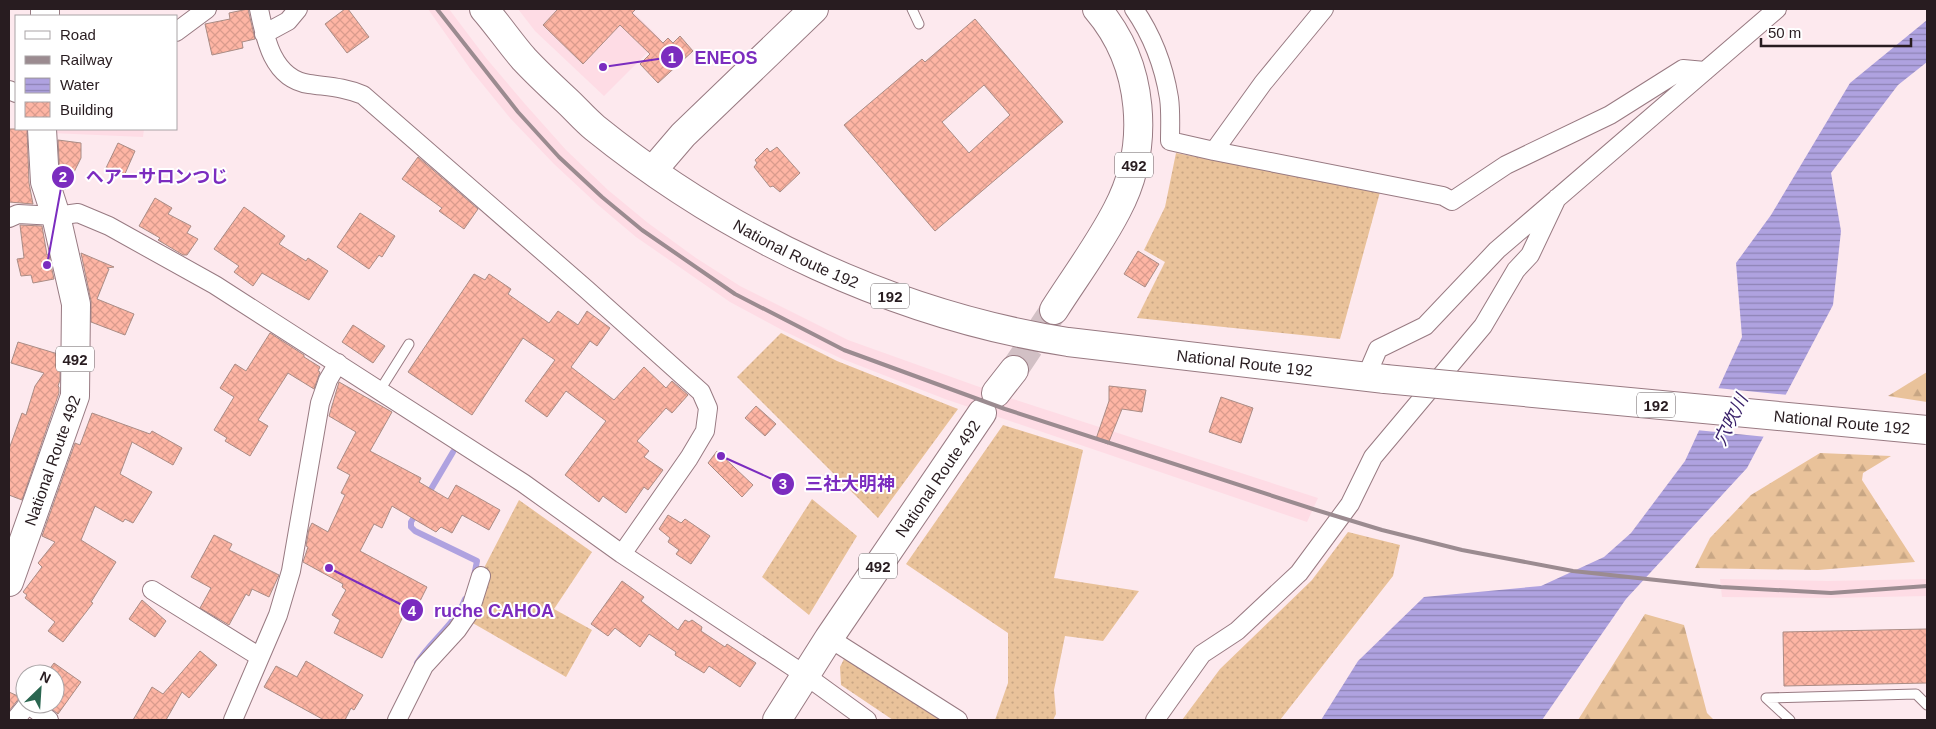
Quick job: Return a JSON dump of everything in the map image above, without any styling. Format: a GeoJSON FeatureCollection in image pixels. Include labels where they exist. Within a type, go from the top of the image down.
{"type":"FeatureCollection","features":[{"type":"Feature","properties":{"kind":"highway","name":"National Route 192"},"geometry":{"type":"LineString","coordinates":[[484,9],[525,59],[594,127],[653,170],[711,209],[815,264],[901,301],[1028,336],[1068,342],[1375,378],[1927,430]]}},
{"type":"Feature","properties":{"kind":"highway"},"geometry":{"type":"LineString","coordinates":[[653,170],[683,135],[814,9]]}},
{"type":"Feature","properties":{"kind":"highway","name":"492"},"geometry":{"type":"LineString","coordinates":[[1054,310],[1118,209],[1129,184],[1137,146],[1138,106],[1130,71],[1117,39],[1097,9]]}},
{"type":"Feature","properties":{"kind":"highway","name":"National Route 492"},"geometry":{"type":"LineString","coordinates":[[9,582],[75,396],[76,304],[56,216],[45,182],[42,130]]}},
{"type":"Feature","properties":{"kind":"highway","name":"National Route 492"},"geometry":{"type":"LineString","coordinates":[[776,720],[829,638],[989,403],[1014,370]]}},
{"type":"Feature","properties":{"kind":"street"},"geometry":{"type":"LineString","coordinates":[[178,31],[207,9]]}},
{"type":"Feature","properties":{"kind":"street"},"geometry":{"type":"LineString","coordinates":[[259,9],[267,44],[282,71],[294,81],[346,88],[363,95],[701,392],[708,408],[705,431],[689,458],[622,554]]}},
{"type":"Feature","properties":{"kind":"street"},"geometry":{"type":"LineString","coordinates":[[264,34],[288,21],[298,9]]}},
{"type":"Feature","properties":{"kind":"street"},"geometry":{"type":"LineString","coordinates":[[1134,9],[1151,38],[1162,67],[1169,99],[1170,141],[1443,196],[1452,201],[1506,165],[1610,115],[1683,69],[1704,71]]}},
{"type":"Feature","properties":{"kind":"street"},"geometry":{"type":"LineString","coordinates":[[1214,151],[1263,83],[1324,9]]}},
{"type":"Feature","properties":{"kind":"street"},"geometry":{"type":"LineString","coordinates":[[1375,378],[1378,349],[1425,326],[1497,250],[1777,9]]}},
{"type":"Feature","properties":{"kind":"street"},"geometry":{"type":"LineString","coordinates":[[1155,720],[1202,654],[1237,631],[1299,573],[1350,504],[1373,458],[1483,326],[1516,270],[1530,255],[1557,198]]}},
{"type":"Feature","properties":{"kind":"street"},"geometry":{"type":"LineString","coordinates":[[9,218],[18,214],[56,216],[78,213],[109,226],[215,285],[523,483],[622,554],[805,675],[867,720]]}},
{"type":"Feature","properties":{"kind":"street"},"geometry":{"type":"LineString","coordinates":[[233,720],[278,615],[291,571],[320,403],[328,380],[338,363]]}},
{"type":"Feature","properties":{"kind":"street"},"geometry":{"type":"LineString","coordinates":[[397,720],[424,666],[457,630],[470,611],[481,576]]}},
{"type":"Feature","properties":{"kind":"street"},"geometry":{"type":"LineString","coordinates":[[152,590],[260,657]]}},
{"type":"Feature","properties":{"kind":"street"},"geometry":{"type":"LineString","coordinates":[[829,638],[958,720]]}},
{"type":"Feature","properties":{"kind":"lane"},"geometry":{"type":"LineString","coordinates":[[912,9],[918,24]]}},
{"type":"Feature","properties":{"kind":"lane"},"geometry":{"type":"LineString","coordinates":[[380,390],[409,344]]}},
{"type":"Feature","properties":{"kind":"lane"},"geometry":{"type":"LineString","coordinates":[[1790,720],[1766,698],[1916,694],[1927,706]]}},
{"type":"Feature","properties":{"kind":"shaded area"},"geometry":{"type":"Polygon","coordinates":[[[428,9],[449,9],[486,58],[525,104],[566,150],[608,190],[648,223],[696,258],[740,286],[848,340],[1013,399],[1318,498],[1307,522],[945,399],[840,358],[730,302],[636,237],[554,164],[510,118],[471,70],[428,9]]]}},
{"type":"Feature","properties":{"kind":"shaded area"},"geometry":{"type":"Polygon","coordinates":[[[518,9],[630,9],[661,39],[604,96],[535,31],[518,9]]]}},
{"type":"Feature","properties":{"kind":"shaded area"},"geometry":{"type":"Polygon","coordinates":[[[51,130],[144,130],[143,137],[51,133],[51,130]]]}},
{"type":"Feature","properties":{"kind":"shaded area"},"geometry":{"type":"Polygon","coordinates":[[[1720,579],[1828,581],[1927,579],[1927,596],[1829,598],[1722,597],[1720,579]]]}},
{"type":"Feature","properties":{"kind":"green space"},"geometry":{"type":"Polygon","coordinates":[[[1176,153],[1380,192],[1340,339],[1137,318],[1165,262],[1144,250],[1165,207],[1176,153]]]}},
{"type":"Feature","properties":{"kind":"green space"},"geometry":{"type":"Polygon","coordinates":[[[781,333],[837,361],[958,409],[878,518],[737,377],[781,333]]]}},
{"type":"Feature","properties":{"kind":"green space"},"geometry":{"type":"Polygon","coordinates":[[[1927,372],[1927,402],[1888,396],[1927,372]]]}},
{"type":"Feature","properties":{"kind":"green space"},"geometry":{"type":"Polygon","coordinates":[[[1003,425],[1083,450],[1054,578],[1139,591],[1103,641],[1065,636],[1054,690],[1056,714],[1053,720],[995,720],[1008,683],[1008,633],[906,564],[1003,425]]]}},
{"type":"Feature","properties":{"kind":"green space"},"geometry":{"type":"Polygon","coordinates":[[[1820,453],[1891,456],[1863,473],[1862,480],[1915,562],[1818,570],[1695,568],[1710,538],[1751,495],[1820,453]]]}},
{"type":"Feature","properties":{"kind":"green space"},"geometry":{"type":"Polygon","coordinates":[[[812,499],[857,536],[809,615],[762,577],[812,499]]]}},
{"type":"Feature","properties":{"kind":"green space"},"geometry":{"type":"Polygon","coordinates":[[[519,500],[592,552],[554,609],[592,630],[566,677],[471,622],[485,566],[519,500]]]}},
{"type":"Feature","properties":{"kind":"green space"},"geometry":{"type":"Polygon","coordinates":[[[1348,532],[1400,545],[1393,576],[1280,720],[1182,720],[1220,669],[1312,580],[1348,532]]]}},
{"type":"Feature","properties":{"kind":"green space"},"geometry":{"type":"Polygon","coordinates":[[[1645,614],[1684,625],[1707,713],[1714,720],[1578,720],[1645,614]]]}},
{"type":"Feature","properties":{"kind":"green space"},"geometry":{"type":"Polygon","coordinates":[[[844,659],[946,720],[893,720],[841,685],[840,667],[844,659]]]}},
{"type":"Feature","properties":{"kind":"water","name":"穴吹川"},"geometry":{"type":"Polygon","coordinates":[[[1927,20],[1927,62],[1898,85],[1831,173],[1841,231],[1833,305],[1747,468],[1626,599],[1542,720],[1321,720],[1358,661],[1424,597],[1541,586],[1604,557],[1631,533],[1685,461],[1742,337],[1736,263],[1771,215],[1850,83],[1927,20]]]}},
{"type":"Feature","properties":{"kind":"pier"},"geometry":{"type":"Polygon","coordinates":[[[1717,388],[1789,395],[1767,437],[1696,430],[1717,388]]]}},
{"type":"Feature","properties":{"kind":"building"},"geometry":{"type":"Polygon","coordinates":[[[248,9],[255,39],[242,42],[243,48],[212,55],[205,24],[230,19],[229,13],[248,9]]]}},
{"type":"Feature","properties":{"kind":"building"},"geometry":{"type":"Polygon","coordinates":[[[345,9],[348,9],[369,37],[347,53],[325,24],[345,9]]]}},
{"type":"Feature","properties":{"kind":"building"},"geometry":{"type":"Polygon","coordinates":[[[558,9],[636,9],[632,13],[663,43],[668,38],[673,43],[680,36],[693,51],[658,83],[640,64],[650,54],[620,25],[583,64],[543,25],[558,9]]]}},
{"type":"Feature","properties":{"kind":"building"},"geometry":{"type":"Polygon","coordinates":[[[975,19],[1063,122],[935,231],[844,125],[922,59],[925,62],[975,19]],[[984,85],[942,122],[969,153],[1010,115],[984,85]]]}},
{"type":"Feature","properties":{"kind":"building"},"geometry":{"type":"Polygon","coordinates":[[[9,129],[27,130],[29,183],[33,204],[9,202],[9,129]]]}},
{"type":"Feature","properties":{"kind":"building"},"geometry":{"type":"Polygon","coordinates":[[[58,140],[81,143],[81,158],[65,190],[60,179],[58,140]]]}},
{"type":"Feature","properties":{"kind":"building"},"geometry":{"type":"Polygon","coordinates":[[[118,143],[135,151],[124,176],[106,168],[118,143]]]}},
{"type":"Feature","properties":{"kind":"building"},"geometry":{"type":"Polygon","coordinates":[[[777,147],[800,173],[780,192],[773,186],[770,187],[754,167],[757,163],[755,160],[767,148],[770,152],[777,147]]]}},
{"type":"Feature","properties":{"kind":"building"},"geometry":{"type":"Polygon","coordinates":[[[418,157],[478,209],[464,229],[439,211],[442,208],[402,179],[418,157]]]}},
{"type":"Feature","properties":{"kind":"building"},"geometry":{"type":"Polygon","coordinates":[[[155,198],[172,208],[168,214],[191,226],[187,233],[198,239],[187,255],[183,255],[158,240],[160,238],[139,226],[155,198]]]}},
{"type":"Feature","properties":{"kind":"building"},"geometry":{"type":"Polygon","coordinates":[[[244,207],[285,236],[279,244],[306,261],[308,258],[328,271],[309,300],[262,273],[253,286],[234,272],[239,266],[214,249],[244,207]]]}},
{"type":"Feature","properties":{"kind":"building"},"geometry":{"type":"Polygon","coordinates":[[[360,213],[395,236],[382,257],[379,255],[369,269],[337,247],[360,213]]]}},
{"type":"Feature","properties":{"kind":"building"},"geometry":{"type":"Polygon","coordinates":[[[20,225],[42,226],[47,255],[49,255],[54,279],[33,283],[31,275],[21,276],[17,259],[24,258],[20,225]]]}},
{"type":"Feature","properties":{"kind":"building"},"geometry":{"type":"Polygon","coordinates":[[[1138,251],[1159,264],[1145,287],[1124,274],[1138,251]]]}},
{"type":"Feature","properties":{"kind":"building"},"geometry":{"type":"Polygon","coordinates":[[[81,253],[114,267],[107,268],[109,269],[97,299],[134,314],[125,335],[91,322],[91,301],[81,253]]]}},
{"type":"Feature","properties":{"kind":"building"},"geometry":{"type":"Polygon","coordinates":[[[474,274],[485,280],[489,274],[511,289],[508,294],[549,323],[558,311],[578,325],[587,311],[610,328],[597,346],[590,341],[571,367],[614,400],[644,367],[666,388],[672,381],[688,395],[672,413],[666,408],[637,441],[649,451],[644,457],[663,470],[648,490],[644,487],[626,513],[603,496],[599,502],[565,475],[606,421],[566,391],[547,417],[525,401],[555,360],[523,338],[472,415],[408,372],[474,274]]]}},
{"type":"Feature","properties":{"kind":"building"},"geometry":{"type":"Polygon","coordinates":[[[353,325],[385,346],[373,363],[342,342],[353,325]]]}},
{"type":"Feature","properties":{"kind":"building"},"geometry":{"type":"Polygon","coordinates":[[[270,333],[320,367],[318,371],[320,372],[314,389],[288,373],[258,420],[268,426],[250,456],[225,441],[227,438],[214,430],[234,397],[220,388],[235,364],[246,371],[270,333]]]}},
{"type":"Feature","properties":{"kind":"building"},"geometry":{"type":"Polygon","coordinates":[[[18,342],[58,354],[60,351],[59,393],[22,500],[9,495],[9,449],[22,413],[26,415],[35,386],[44,373],[11,363],[18,342]]]}},
{"type":"Feature","properties":{"kind":"building"},"geometry":{"type":"Polygon","coordinates":[[[339,382],[392,412],[370,451],[421,478],[419,482],[448,499],[456,485],[500,510],[489,530],[462,515],[452,533],[441,527],[436,532],[392,506],[382,528],[374,524],[360,551],[427,587],[414,613],[407,609],[382,658],[334,633],[340,620],[332,615],[346,590],[342,587],[343,584],[303,562],[308,547],[306,546],[309,529],[312,523],[328,532],[345,495],[341,493],[350,475],[337,468],[356,432],[329,416],[339,382]]]}},
{"type":"Feature","properties":{"kind":"building"},"geometry":{"type":"Polygon","coordinates":[[[1109,386],[1146,390],[1142,412],[1122,409],[1108,444],[1096,439],[1109,401],[1109,386]]]}},
{"type":"Feature","properties":{"kind":"building"},"geometry":{"type":"Polygon","coordinates":[[[1221,397],[1253,408],[1241,443],[1209,432],[1221,397]]]}},
{"type":"Feature","properties":{"kind":"building"},"geometry":{"type":"Polygon","coordinates":[[[756,406],[776,424],[765,436],[745,418],[756,406]]]}},
{"type":"Feature","properties":{"kind":"building"},"geometry":{"type":"Polygon","coordinates":[[[92,413],[150,434],[152,431],[182,448],[173,465],[132,442],[120,474],[152,492],[133,523],[125,519],[123,522],[95,506],[81,540],[116,562],[91,602],[93,603],[63,642],[48,631],[55,622],[25,598],[27,595],[23,592],[42,567],[38,563],[55,542],[42,536],[75,443],[80,445],[92,413]]]}},
{"type":"Feature","properties":{"kind":"building"},"geometry":{"type":"Polygon","coordinates":[[[717,451],[753,485],[742,497],[708,463],[717,451]]]}},
{"type":"Feature","properties":{"kind":"building"},"geometry":{"type":"Polygon","coordinates":[[[668,515],[681,523],[685,519],[710,536],[691,564],[676,554],[679,550],[668,542],[670,538],[659,529],[668,515]]]}},
{"type":"Feature","properties":{"kind":"building"},"geometry":{"type":"Polygon","coordinates":[[[214,535],[232,544],[229,550],[279,575],[269,597],[252,589],[249,596],[246,594],[229,625],[200,608],[211,588],[191,577],[214,535]]]}},
{"type":"Feature","properties":{"kind":"building"},"geometry":{"type":"Polygon","coordinates":[[[622,581],[644,597],[641,601],[678,630],[685,620],[689,622],[692,620],[702,627],[701,631],[725,647],[727,644],[756,663],[740,687],[709,666],[704,673],[675,655],[676,652],[649,634],[640,647],[615,628],[608,636],[591,624],[622,581]]]}},
{"type":"Feature","properties":{"kind":"building"},"geometry":{"type":"Polygon","coordinates":[[[142,600],[166,621],[155,637],[129,619],[142,600]]]}},
{"type":"Feature","properties":{"kind":"building"},"geometry":{"type":"Polygon","coordinates":[[[1927,629],[1927,683],[1784,686],[1783,632],[1927,629]]]}},
{"type":"Feature","properties":{"kind":"building"},"geometry":{"type":"Polygon","coordinates":[[[200,651],[217,665],[189,698],[182,692],[166,720],[133,720],[152,687],[163,694],[200,651]]]}},
{"type":"Feature","properties":{"kind":"building"},"geometry":{"type":"Polygon","coordinates":[[[306,661],[363,695],[354,710],[351,708],[345,720],[324,720],[264,687],[276,666],[297,677],[306,661]]]}},
{"type":"Feature","properties":{"kind":"building"},"geometry":{"type":"Polygon","coordinates":[[[65,671],[81,682],[65,704],[65,671]]]}},
{"type":"Feature","properties":{"kind":"building"},"geometry":{"type":"Polygon","coordinates":[[[9,692],[15,695],[15,703],[9,711],[9,692]]]}},
{"type":"Feature","properties":{"kind":"waterway"},"geometry":{"type":"LineString","coordinates":[[427,496],[453,452]]}},
{"type":"Feature","properties":{"kind":"waterway"},"geometry":{"type":"LineString","coordinates":[[418,511],[411,522],[411,527],[415,531],[477,561],[474,576]]}},
{"type":"Feature","properties":{"kind":"waterway"},"geometry":{"type":"LineString","coordinates":[[417,663],[449,625],[465,599]]}},
{"type":"Feature","properties":{"kind":"tunnel"},"geometry":{"type":"LineString","coordinates":[[1014,370],[1054,310]]}},
{"type":"Feature","properties":{"kind":"railway"},"geometry":{"type":"LineString","coordinates":[[437,9],[518,112],[559,157],[602,197],[642,230],[735,294],[844,350],[1005,409],[1313,509],[1382,530],[1462,550],[1573,571],[1721,587],[1831,593],[1927,586]]}},
{"type":"Feature","properties":{"kind":"place","name":"ENEOS"},"geometry":{"type":"Point","coordinates":[603,67]}},
{"type":"Feature","properties":{"kind":"place","name":"ヘアーサロンつじ"},"geometry":{"type":"Point","coordinates":[47,265]}},
{"type":"Feature","properties":{"kind":"place","name":"三社大明神"},"geometry":{"type":"Point","coordinates":[721,456]}},
{"type":"Feature","properties":{"kind":"place","name":"ruche CAHOA"},"geometry":{"type":"Point","coordinates":[329,568]}}]}
